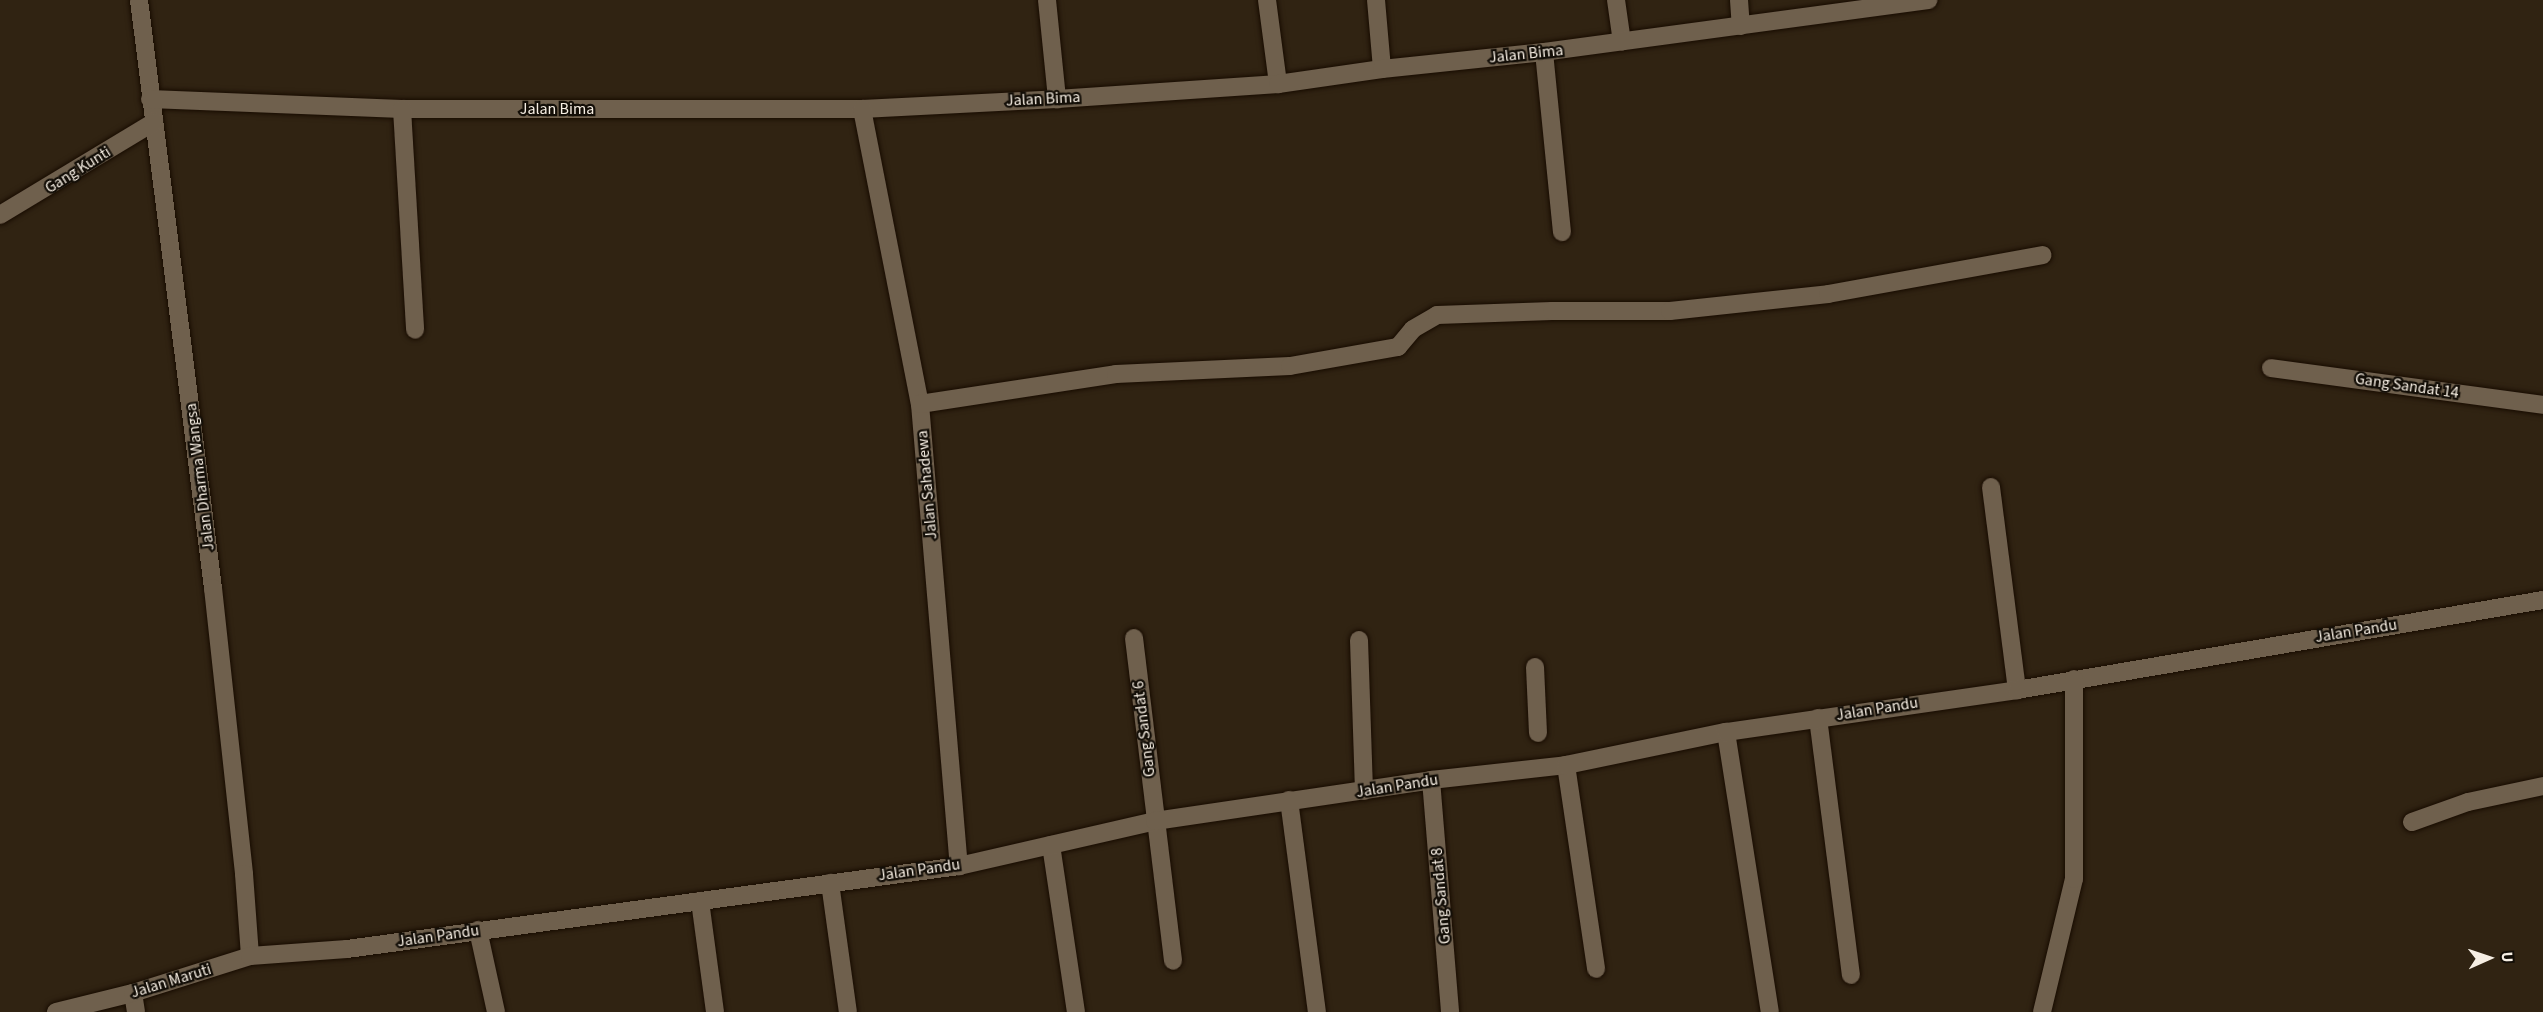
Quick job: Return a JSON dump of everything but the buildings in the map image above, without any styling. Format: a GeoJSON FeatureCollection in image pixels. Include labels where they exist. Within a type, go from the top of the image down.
{"type":"FeatureCollection","features":[{"type":"Feature","properties":{"kind":"street","name":"Jalan Dharma Wangsa"},"geometry":{"type":"LineString","coordinates":[[139,0],[213,588],[244,874],[250,956]]}},
{"type":"Feature","properties":{"kind":"street"},"geometry":{"type":"LineString","coordinates":[[1047,0],[1057,99]]}},
{"type":"Feature","properties":{"kind":"street"},"geometry":{"type":"LineString","coordinates":[[1267,0],[1278,84]]}},
{"type":"Feature","properties":{"kind":"street"},"geometry":{"type":"LineString","coordinates":[[1376,0],[1382,69]]}},
{"type":"Feature","properties":{"kind":"street"},"geometry":{"type":"LineString","coordinates":[[1616,0],[1622,42]]}},
{"type":"Feature","properties":{"kind":"street"},"geometry":{"type":"LineString","coordinates":[[1739,0],[1741,26]]}},
{"type":"Feature","properties":{"kind":"street","name":"Jalan Bima"},"geometry":{"type":"LineString","coordinates":[[150,99],[402,109],[862,109],[1057,99],[1278,84],[1382,69],[1622,42],[1893,2],[1929,0]]}},
{"type":"Feature","properties":{"kind":"street"},"geometry":{"type":"LineString","coordinates":[[1544,52],[1562,232]]}},
{"type":"Feature","properties":{"kind":"street"},"geometry":{"type":"LineString","coordinates":[[402,109],[415,330]]}},
{"type":"Feature","properties":{"kind":"street","name":"Jalan Sahadewa"},"geometry":{"type":"LineString","coordinates":[[862,109],[920,404],[959,866]]}},
{"type":"Feature","properties":{"kind":"street","name":"Gang Kunti"},"geometry":{"type":"LineString","coordinates":[[0,215],[154,122]]}},
{"type":"Feature","properties":{"kind":"street"},"geometry":{"type":"LineString","coordinates":[[920,404],[1116,374],[1290,366],[1398,347],[1413,329],[1437,315],[1552,310],[1670,311],[1828,294],[2042,255]]}},
{"type":"Feature","properties":{"kind":"street","name":"Gang Sandat 14"},"geometry":{"type":"LineString","coordinates":[[2271,368],[2543,405]]}},
{"type":"Feature","properties":{"kind":"street"},"geometry":{"type":"LineString","coordinates":[[1991,487],[2017,690]]}},
{"type":"Feature","properties":{"kind":"street","name":"Jalan Pandu"},"geometry":{"type":"LineString","coordinates":[[250,956],[347,949],[959,866],[1155,820],[1431,780],[1566,765],[1726,732],[2017,690],[2543,600]]}},
{"type":"Feature","properties":{"kind":"street","name":"Gang Sandat 6"},"geometry":{"type":"LineString","coordinates":[[1134,638],[1173,961]]}},
{"type":"Feature","properties":{"kind":"street"},"geometry":{"type":"LineString","coordinates":[[1359,640],[1364,791]]}},
{"type":"Feature","properties":{"kind":"street"},"geometry":{"type":"LineString","coordinates":[[1535,667],[1538,734]]}},
{"type":"Feature","properties":{"kind":"street"},"geometry":{"type":"LineString","coordinates":[[2042,1012],[2074,879],[2074,679]]}},
{"type":"Feature","properties":{"kind":"street"},"geometry":{"type":"LineString","coordinates":[[1818,718],[1851,975]]}},
{"type":"Feature","properties":{"kind":"street"},"geometry":{"type":"LineString","coordinates":[[1726,732],[1770,1012]]}},
{"type":"Feature","properties":{"kind":"street"},"geometry":{"type":"LineString","coordinates":[[1566,765],[1596,969]]}},
{"type":"Feature","properties":{"kind":"street","name":"Gang Sandat 8"},"geometry":{"type":"LineString","coordinates":[[1431,780],[1450,1012]]}},
{"type":"Feature","properties":{"kind":"street"},"geometry":{"type":"LineString","coordinates":[[2412,822],[2468,802],[2543,786]]}},
{"type":"Feature","properties":{"kind":"street"},"geometry":{"type":"LineString","coordinates":[[1289,801],[1317,1012]]}},
{"type":"Feature","properties":{"kind":"street"},"geometry":{"type":"LineString","coordinates":[[1051,845],[1076,1012]]}},
{"type":"Feature","properties":{"kind":"street"},"geometry":{"type":"LineString","coordinates":[[830,883],[848,1012]]}},
{"type":"Feature","properties":{"kind":"street"},"geometry":{"type":"LineString","coordinates":[[700,901],[715,1012]]}},
{"type":"Feature","properties":{"kind":"street"},"geometry":{"type":"LineString","coordinates":[[477,930],[496,1012]]}},
{"type":"Feature","properties":{"kind":"street","name":"Jalan Maruti"},"geometry":{"type":"LineString","coordinates":[[56,1012],[134,993],[250,956]]}},
{"type":"Feature","properties":{"kind":"street"},"geometry":{"type":"LineString","coordinates":[[134,993],[136,1012]]}}]}
